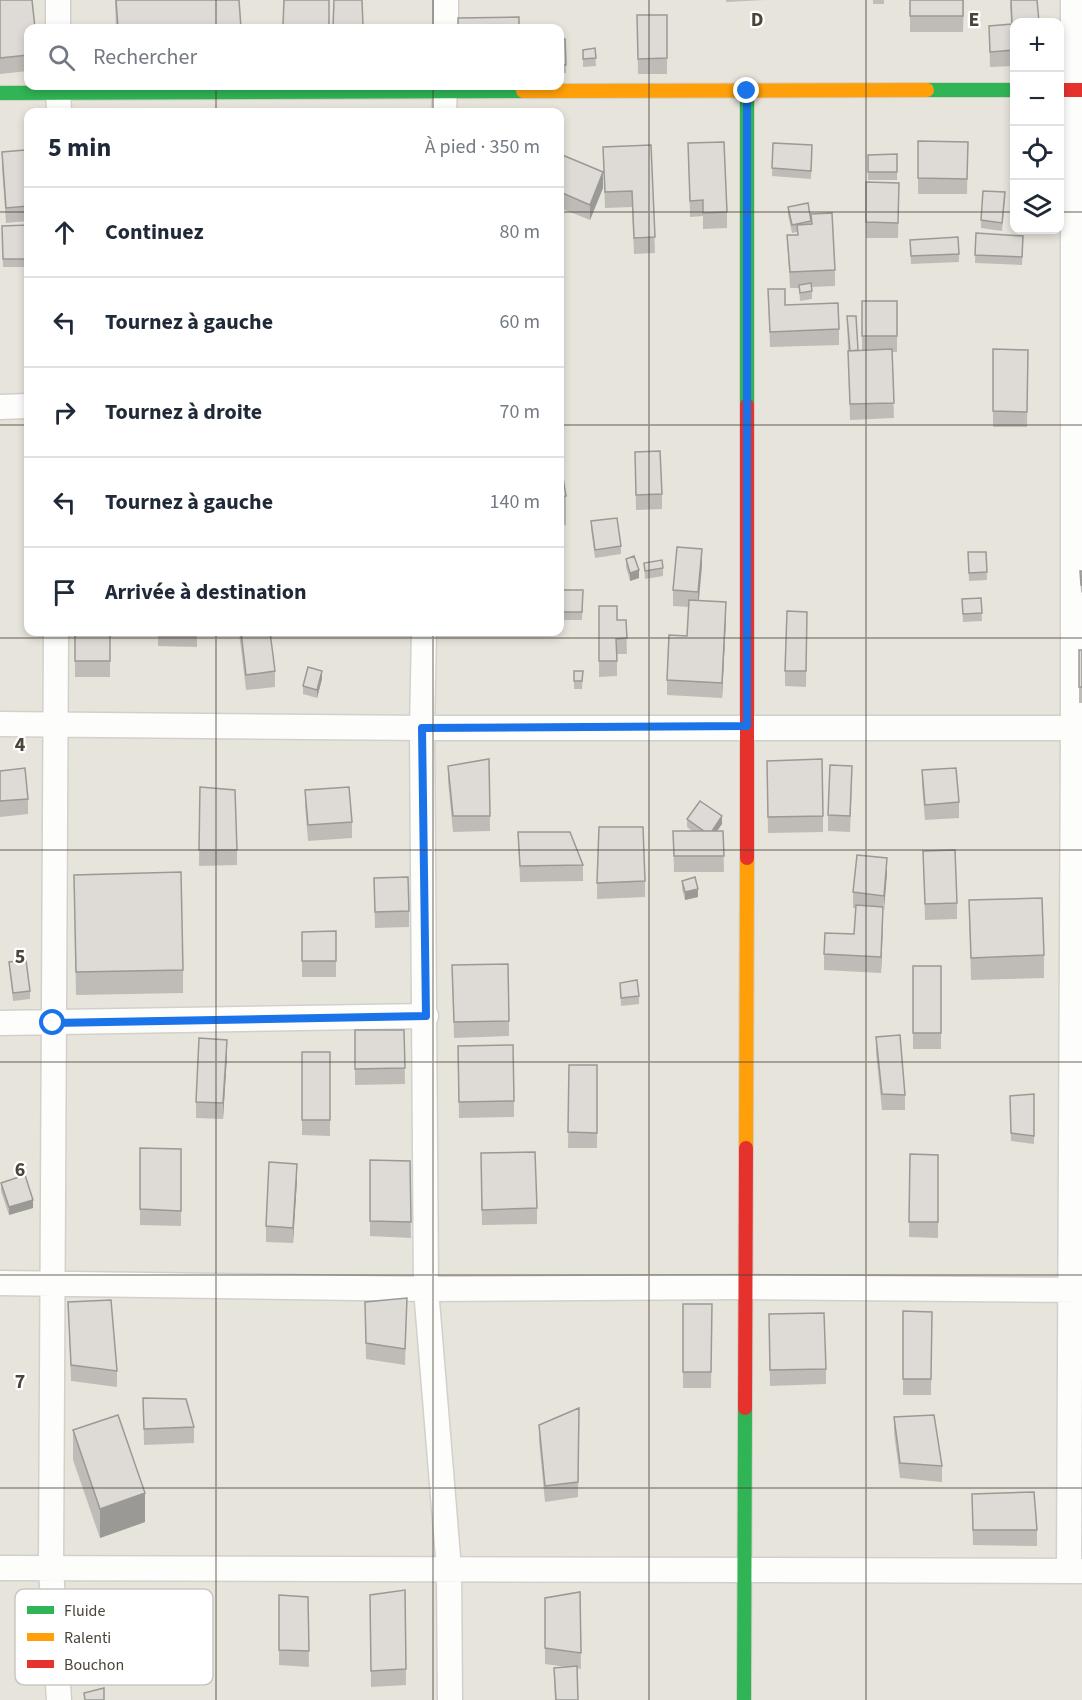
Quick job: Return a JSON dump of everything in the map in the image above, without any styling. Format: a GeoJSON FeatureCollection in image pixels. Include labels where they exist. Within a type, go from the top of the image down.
{"type":"FeatureCollection","features":[{"type":"Feature","properties":{"kind":"street"},"geometry":{"type":"LineString","coordinates":[[58,0],[58,24]]}},
{"type":"Feature","properties":{"kind":"street"},"geometry":{"type":"LineString","coordinates":[[446,0],[446,24]]}},
{"type":"Feature","properties":{"kind":"street"},"geometry":{"type":"LineString","coordinates":[[0,1568],[1076,1571],[1077,728],[1073,0]]}},
{"type":"Feature","properties":{"kind":"street"},"geometry":{"type":"LineString","coordinates":[[0,93],[58,97],[444,97],[747,91],[1010,90]]}},
{"type":"Feature","properties":{"kind":"street"},"geometry":{"type":"LineString","coordinates":[[744,1700],[747,91]]}},
{"type":"Feature","properties":{"kind":"street"},"geometry":{"type":"LineString","coordinates":[[0,407],[24,406]]}},
{"type":"Feature","properties":{"kind":"street"},"geometry":{"type":"LineString","coordinates":[[52,1589],[56,636]]}},
{"type":"Feature","properties":{"kind":"street"},"geometry":{"type":"LineString","coordinates":[[424,636],[422,728],[426,1016],[426,1289],[450,1569],[450,1700]]}},
{"type":"Feature","properties":{"kind":"street"},"geometry":{"type":"LineString","coordinates":[[0,724],[422,728],[747,726],[1077,728]]}},
{"type":"Feature","properties":{"kind":"street"},"geometry":{"type":"LineString","coordinates":[[0,1023],[426,1016]]}},
{"type":"Feature","properties":{"kind":"street"},"geometry":{"type":"LineString","coordinates":[[0,1283],[426,1289],[745,1287],[1076,1290]]}},
{"type":"Feature","properties":{"kind":"street"},"geometry":{"type":"LineString","coordinates":[[57,1685],[58,1700]]}},
{"type":"Feature","properties":{"kind":"shaded area"},"geometry":{"type":"Polygon","coordinates":[[[0,0],[1082,0],[1082,1700],[0,1700],[0,0]]]}},
{"type":"Feature","properties":{"kind":"building"},"geometry":{"type":"Polygon","coordinates":[[[0,0],[32,0],[35,24],[24,24],[24,55],[0,58],[0,0]]]}},
{"type":"Feature","properties":{"kind":"building"},"geometry":{"type":"Polygon","coordinates":[[[116,0],[239,0],[241,24],[118,24],[116,0]]]}},
{"type":"Feature","properties":{"kind":"building"},"geometry":{"type":"Polygon","coordinates":[[[284,0],[329,0],[329,24],[283,24],[284,0]]]}},
{"type":"Feature","properties":{"kind":"building"},"geometry":{"type":"Polygon","coordinates":[[[334,0],[362,0],[363,24],[333,24],[334,0]]]}},
{"type":"Feature","properties":{"kind":"building"},"geometry":{"type":"Polygon","coordinates":[[[910,0],[963,0],[963,16],[910,16],[910,0]]]}},
{"type":"Feature","properties":{"kind":"building"},"geometry":{"type":"Polygon","coordinates":[[[1011,0],[1037,0],[1039,18],[1012,18],[1011,0]]]}},
{"type":"Feature","properties":{"kind":"building"},"geometry":{"type":"Polygon","coordinates":[[[637,15],[667,15],[667,58],[638,59],[637,15]]]}},
{"type":"Feature","properties":{"kind":"building"},"geometry":{"type":"Polygon","coordinates":[[[519,17],[519,24],[458,24],[458,18],[519,17]]]}},
{"type":"Feature","properties":{"kind":"building"},"geometry":{"type":"Polygon","coordinates":[[[1010,24],[1010,50],[990,52],[989,26],[1010,24]]]}},
{"type":"Feature","properties":{"kind":"building"},"geometry":{"type":"Polygon","coordinates":[[[564,39],[565,39],[566,65],[564,65],[564,39]]]}},
{"type":"Feature","properties":{"kind":"building"},"geometry":{"type":"Polygon","coordinates":[[[595,48],[596,58],[583,59],[583,50],[595,48]]]}},
{"type":"Feature","properties":{"kind":"building"},"geometry":{"type":"Polygon","coordinates":[[[918,141],[968,142],[967,179],[918,178],[918,141]]]}},
{"type":"Feature","properties":{"kind":"building"},"geometry":{"type":"Polygon","coordinates":[[[724,142],[727,212],[703,213],[703,200],[690,201],[688,143],[724,142]]]}},
{"type":"Feature","properties":{"kind":"building"},"geometry":{"type":"Polygon","coordinates":[[[773,143],[812,145],[811,171],[772,168],[773,143]]]}},
{"type":"Feature","properties":{"kind":"building"},"geometry":{"type":"Polygon","coordinates":[[[651,145],[655,237],[634,238],[632,191],[605,192],[603,147],[651,145]]]}},
{"type":"Feature","properties":{"kind":"building"},"geometry":{"type":"Polygon","coordinates":[[[24,150],[24,206],[6,208],[2,152],[24,150]]]}},
{"type":"Feature","properties":{"kind":"building"},"geometry":{"type":"Polygon","coordinates":[[[897,154],[897,172],[868,172],[868,155],[897,154]]]}},
{"type":"Feature","properties":{"kind":"building"},"geometry":{"type":"Polygon","coordinates":[[[564,156],[603,172],[590,205],[564,194],[564,156]]]}},
{"type":"Feature","properties":{"kind":"building"},"geometry":{"type":"Polygon","coordinates":[[[866,182],[899,183],[898,223],[866,222],[866,182]]]}},
{"type":"Feature","properties":{"kind":"building"},"geometry":{"type":"Polygon","coordinates":[[[983,191],[1005,192],[1002,223],[981,220],[983,191]]]}},
{"type":"Feature","properties":{"kind":"building"},"geometry":{"type":"Polygon","coordinates":[[[808,203],[811,221],[792,225],[788,207],[808,203]]]}},
{"type":"Feature","properties":{"kind":"building"},"geometry":{"type":"Polygon","coordinates":[[[832,213],[835,270],[790,272],[787,235],[798,235],[797,225],[812,224],[811,214],[832,213]]]}},
{"type":"Feature","properties":{"kind":"building"},"geometry":{"type":"Polygon","coordinates":[[[24,225],[24,259],[3,259],[2,226],[24,225]]]}},
{"type":"Feature","properties":{"kind":"building"},"geometry":{"type":"Polygon","coordinates":[[[976,233],[1023,236],[1022,257],[975,255],[976,233]]]}},
{"type":"Feature","properties":{"kind":"building"},"geometry":{"type":"Polygon","coordinates":[[[958,237],[959,254],[911,256],[910,240],[958,237]]]}},
{"type":"Feature","properties":{"kind":"building"},"geometry":{"type":"Polygon","coordinates":[[[811,283],[812,291],[800,293],[799,285],[811,283]]]}},
{"type":"Feature","properties":{"kind":"building"},"geometry":{"type":"Polygon","coordinates":[[[768,289],[785,289],[785,305],[838,303],[839,329],[770,332],[768,289]]]}},
{"type":"Feature","properties":{"kind":"building"},"geometry":{"type":"Polygon","coordinates":[[[862,301],[897,301],[897,336],[862,336],[862,301]]]}},
{"type":"Feature","properties":{"kind":"building"},"geometry":{"type":"Polygon","coordinates":[[[847,316],[856,316],[858,350],[850,351],[847,316]]]}},
{"type":"Feature","properties":{"kind":"building"},"geometry":{"type":"Polygon","coordinates":[[[892,349],[894,403],[850,404],[848,351],[892,349]]]}},
{"type":"Feature","properties":{"kind":"building"},"geometry":{"type":"Polygon","coordinates":[[[993,349],[1028,350],[1027,412],[993,411],[993,349]]]}},
{"type":"Feature","properties":{"kind":"building"},"geometry":{"type":"Polygon","coordinates":[[[660,451],[662,494],[636,495],[635,452],[660,451]]]}},
{"type":"Feature","properties":{"kind":"building"},"geometry":{"type":"Polygon","coordinates":[[[617,518],[621,546],[595,550],[591,521],[617,518]]]}},
{"type":"Feature","properties":{"kind":"building"},"geometry":{"type":"Polygon","coordinates":[[[677,547],[702,549],[698,592],[673,590],[677,547]]]}},
{"type":"Feature","properties":{"kind":"building"},"geometry":{"type":"Polygon","coordinates":[[[968,552],[986,552],[987,572],[969,573],[968,552]]]}},
{"type":"Feature","properties":{"kind":"building"},"geometry":{"type":"Polygon","coordinates":[[[634,556],[639,570],[630,573],[626,559],[634,556]]]}},
{"type":"Feature","properties":{"kind":"building"},"geometry":{"type":"Polygon","coordinates":[[[662,560],[663,568],[645,571],[644,563],[662,560]]]}},
{"type":"Feature","properties":{"kind":"building"},"geometry":{"type":"Polygon","coordinates":[[[564,590],[583,590],[582,612],[564,612],[564,590]]]}},
{"type":"Feature","properties":{"kind":"building"},"geometry":{"type":"Polygon","coordinates":[[[981,598],[982,613],[963,614],[962,599],[981,598]]]}},
{"type":"Feature","properties":{"kind":"building"},"geometry":{"type":"Polygon","coordinates":[[[689,600],[726,602],[722,683],[667,680],[669,635],[687,636],[689,600]]]}},
{"type":"Feature","properties":{"kind":"building"},"geometry":{"type":"Polygon","coordinates":[[[599,606],[617,606],[617,620],[626,620],[627,638],[616,639],[617,661],[599,661],[599,606]]]}},
{"type":"Feature","properties":{"kind":"building"},"geometry":{"type":"Polygon","coordinates":[[[787,611],[807,612],[806,671],[785,671],[787,611]]]}},
{"type":"Feature","properties":{"kind":"building"},"geometry":{"type":"Polygon","coordinates":[[[75,636],[110,636],[110,661],[75,661],[75,636]]]}},
{"type":"Feature","properties":{"kind":"building"},"geometry":{"type":"Polygon","coordinates":[[[241,636],[271,636],[275,671],[246,675],[241,636]]]}},
{"type":"Feature","properties":{"kind":"building"},"geometry":{"type":"Polygon","coordinates":[[[1079,650],[1082,650],[1082,687],[1079,687],[1079,650]]]}},
{"type":"Feature","properties":{"kind":"building"},"geometry":{"type":"Polygon","coordinates":[[[308,667],[322,671],[317,690],[303,686],[308,667]]]}},
{"type":"Feature","properties":{"kind":"building"},"geometry":{"type":"Polygon","coordinates":[[[574,671],[583,671],[582,681],[574,681],[574,671]]]}},
{"type":"Feature","properties":{"kind":"building"},"geometry":{"type":"Polygon","coordinates":[[[489,759],[490,816],[453,816],[448,766],[489,759]]]}},
{"type":"Feature","properties":{"kind":"building"},"geometry":{"type":"Polygon","coordinates":[[[822,759],[823,816],[768,817],[767,761],[822,759]]]}},
{"type":"Feature","properties":{"kind":"building"},"geometry":{"type":"Polygon","coordinates":[[[830,765],[852,766],[850,816],[828,815],[830,765]]]}},
{"type":"Feature","properties":{"kind":"building"},"geometry":{"type":"Polygon","coordinates":[[[25,768],[28,799],[0,801],[0,771],[25,768]]]}},
{"type":"Feature","properties":{"kind":"building"},"geometry":{"type":"Polygon","coordinates":[[[956,768],[959,802],[925,805],[922,770],[956,768]]]}},
{"type":"Feature","properties":{"kind":"building"},"geometry":{"type":"Polygon","coordinates":[[[200,787],[235,790],[237,850],[199,850],[200,787]]]}},
{"type":"Feature","properties":{"kind":"building"},"geometry":{"type":"Polygon","coordinates":[[[349,787],[352,822],[308,825],[305,790],[349,787]]]}},
{"type":"Feature","properties":{"kind":"building"},"geometry":{"type":"Polygon","coordinates":[[[700,801],[722,816],[712,831],[704,831],[687,819],[700,801]]]}},
{"type":"Feature","properties":{"kind":"building"},"geometry":{"type":"Polygon","coordinates":[[[599,827],[643,827],[645,881],[597,883],[599,827]]]}},
{"type":"Feature","properties":{"kind":"building"},"geometry":{"type":"Polygon","coordinates":[[[673,831],[723,831],[724,856],[674,856],[673,831]]]}},
{"type":"Feature","properties":{"kind":"building"},"geometry":{"type":"Polygon","coordinates":[[[518,832],[570,832],[583,865],[520,866],[518,832]]]}},
{"type":"Feature","properties":{"kind":"building"},"geometry":{"type":"Polygon","coordinates":[[[955,850],[957,903],[925,904],[923,851],[955,850]]]}},
{"type":"Feature","properties":{"kind":"building"},"geometry":{"type":"Polygon","coordinates":[[[857,855],[887,858],[884,896],[853,892],[857,855]]]}},
{"type":"Feature","properties":{"kind":"building"},"geometry":{"type":"Polygon","coordinates":[[[181,872],[183,970],[76,972],[74,875],[181,872]]]}},
{"type":"Feature","properties":{"kind":"building"},"geometry":{"type":"Polygon","coordinates":[[[408,877],[409,911],[375,912],[374,878],[408,877]]]}},
{"type":"Feature","properties":{"kind":"building"},"geometry":{"type":"Polygon","coordinates":[[[695,877],[698,889],[685,892],[682,881],[695,877]]]}},
{"type":"Feature","properties":{"kind":"building"},"geometry":{"type":"Polygon","coordinates":[[[1042,898],[1044,955],[971,958],[969,900],[1042,898]]]}},
{"type":"Feature","properties":{"kind":"building"},"geometry":{"type":"Polygon","coordinates":[[[856,905],[883,907],[881,957],[824,954],[825,933],[854,934],[856,905]]]}},
{"type":"Feature","properties":{"kind":"building"},"geometry":{"type":"Polygon","coordinates":[[[336,931],[336,961],[302,961],[302,932],[336,931]]]}},
{"type":"Feature","properties":{"kind":"building"},"geometry":{"type":"Polygon","coordinates":[[[26,960],[30,991],[13,993],[9,962],[26,960]]]}},
{"type":"Feature","properties":{"kind":"building"},"geometry":{"type":"Polygon","coordinates":[[[508,964],[509,1021],[454,1022],[452,965],[508,964]]]}},
{"type":"Feature","properties":{"kind":"building"},"geometry":{"type":"Polygon","coordinates":[[[913,966],[941,966],[941,1033],[913,1033],[913,966]]]}},
{"type":"Feature","properties":{"kind":"building"},"geometry":{"type":"Polygon","coordinates":[[[637,980],[639,996],[621,998],[620,983],[637,980]]]}},
{"type":"Feature","properties":{"kind":"building"},"geometry":{"type":"Polygon","coordinates":[[[355,1030],[404,1030],[405,1068],[355,1069],[355,1030]]]}},
{"type":"Feature","properties":{"kind":"building"},"geometry":{"type":"Polygon","coordinates":[[[900,1035],[905,1095],[882,1094],[876,1037],[900,1035]]]}},
{"type":"Feature","properties":{"kind":"building"},"geometry":{"type":"Polygon","coordinates":[[[199,1038],[227,1040],[223,1103],[196,1102],[199,1038]]]}},
{"type":"Feature","properties":{"kind":"building"},"geometry":{"type":"Polygon","coordinates":[[[513,1045],[514,1101],[459,1102],[458,1046],[513,1045]]]}},
{"type":"Feature","properties":{"kind":"building"},"geometry":{"type":"Polygon","coordinates":[[[302,1052],[330,1052],[330,1120],[302,1120],[302,1052]]]}},
{"type":"Feature","properties":{"kind":"building"},"geometry":{"type":"Polygon","coordinates":[[[569,1065],[597,1065],[597,1133],[568,1132],[569,1065]]]}},
{"type":"Feature","properties":{"kind":"building"},"geometry":{"type":"Polygon","coordinates":[[[1034,1094],[1034,1136],[1011,1133],[1010,1096],[1034,1094]]]}},
{"type":"Feature","properties":{"kind":"building"},"geometry":{"type":"Polygon","coordinates":[[[140,1148],[181,1149],[181,1211],[140,1209],[140,1148]]]}},
{"type":"Feature","properties":{"kind":"building"},"geometry":{"type":"Polygon","coordinates":[[[535,1152],[537,1208],[482,1210],[481,1153],[535,1152]]]}},
{"type":"Feature","properties":{"kind":"building"},"geometry":{"type":"Polygon","coordinates":[[[910,1154],[938,1155],[938,1222],[909,1222],[910,1154]]]}},
{"type":"Feature","properties":{"kind":"building"},"geometry":{"type":"Polygon","coordinates":[[[370,1160],[410,1161],[411,1222],[370,1221],[370,1160]]]}},
{"type":"Feature","properties":{"kind":"building"},"geometry":{"type":"Polygon","coordinates":[[[269,1162],[297,1164],[293,1228],[266,1226],[269,1162]]]}},
{"type":"Feature","properties":{"kind":"building"},"geometry":{"type":"Polygon","coordinates":[[[25,1175],[33,1200],[9,1207],[1,1183],[25,1175]]]}},
{"type":"Feature","properties":{"kind":"building"},"geometry":{"type":"Polygon","coordinates":[[[407,1298],[405,1349],[366,1343],[365,1302],[407,1298]]]}},
{"type":"Feature","properties":{"kind":"building"},"geometry":{"type":"Polygon","coordinates":[[[111,1300],[117,1371],[71,1365],[68,1302],[111,1300]]]}},
{"type":"Feature","properties":{"kind":"building"},"geometry":{"type":"Polygon","coordinates":[[[683,1304],[712,1304],[711,1372],[683,1372],[683,1304]]]}},
{"type":"Feature","properties":{"kind":"building"},"geometry":{"type":"Polygon","coordinates":[[[903,1311],[932,1312],[931,1379],[903,1379],[903,1311]]]}},
{"type":"Feature","properties":{"kind":"building"},"geometry":{"type":"Polygon","coordinates":[[[824,1313],[826,1369],[770,1370],[769,1314],[824,1313]]]}},
{"type":"Feature","properties":{"kind":"building"},"geometry":{"type":"Polygon","coordinates":[[[143,1398],[186,1399],[194,1427],[144,1429],[143,1398]]]}},
{"type":"Feature","properties":{"kind":"building"},"geometry":{"type":"Polygon","coordinates":[[[579,1408],[578,1482],[545,1486],[539,1425],[579,1408]]]}},
{"type":"Feature","properties":{"kind":"building"},"geometry":{"type":"Polygon","coordinates":[[[118,1415],[145,1493],[100,1509],[73,1430],[118,1415]]]}},
{"type":"Feature","properties":{"kind":"building"},"geometry":{"type":"Polygon","coordinates":[[[934,1415],[942,1466],[900,1463],[894,1417],[934,1415]]]}},
{"type":"Feature","properties":{"kind":"building"},"geometry":{"type":"Polygon","coordinates":[[[1034,1492],[1037,1530],[973,1530],[972,1494],[1034,1492]]]}},
{"type":"Feature","properties":{"kind":"building"},"geometry":{"type":"Polygon","coordinates":[[[405,1590],[406,1669],[371,1671],[370,1595],[405,1590]]]}},
{"type":"Feature","properties":{"kind":"building"},"geometry":{"type":"Polygon","coordinates":[[[580,1592],[581,1653],[545,1648],[545,1598],[580,1592]]]}},
{"type":"Feature","properties":{"kind":"building"},"geometry":{"type":"Polygon","coordinates":[[[279,1595],[308,1597],[309,1651],[279,1650],[279,1595]]]}},
{"type":"Feature","properties":{"kind":"building"},"geometry":{"type":"Polygon","coordinates":[[[577,1666],[578,1700],[556,1700],[554,1668],[577,1666]]]}},
{"type":"Feature","properties":{"kind":"building"},"geometry":{"type":"Polygon","coordinates":[[[104,1688],[104,1700],[85,1700],[84,1693],[104,1688]]]}},
{"type":"Feature","properties":{"kind":"traffic: fast"},"geometry":{"type":"LineString","coordinates":[[927,90],[1010,90]]}},
{"type":"Feature","properties":{"kind":"traffic: fast"},"geometry":{"type":"LineString","coordinates":[[0,93],[523,91]]}},
{"type":"Feature","properties":{"kind":"traffic: fast"},"geometry":{"type":"LineString","coordinates":[[747,91],[747,405]]}},
{"type":"Feature","properties":{"kind":"traffic: fast"},"geometry":{"type":"LineString","coordinates":[[744,1700],[745,1408]]}},
{"type":"Feature","properties":{"kind":"traffic: slow"},"geometry":{"type":"LineString","coordinates":[[523,91],[927,90]]}},
{"type":"Feature","properties":{"kind":"traffic: slow"},"geometry":{"type":"LineString","coordinates":[[746,1148],[747,858]]}},
{"type":"Feature","properties":{"kind":"traffic: jam"},"geometry":{"type":"LineString","coordinates":[[1064,90],[1082,90]]}},
{"type":"Feature","properties":{"kind":"traffic: jam"},"geometry":{"type":"LineString","coordinates":[[747,405],[747,858]]}},
{"type":"Feature","properties":{"kind":"traffic: jam"},"geometry":{"type":"LineString","coordinates":[[745,1408],[746,1148]]}},
{"type":"Feature","properties":{"kind":"route"},"geometry":{"type":"LineString","coordinates":[[53,1023],[426,1016],[422,728],[747,726],[747,91]]}}]}
